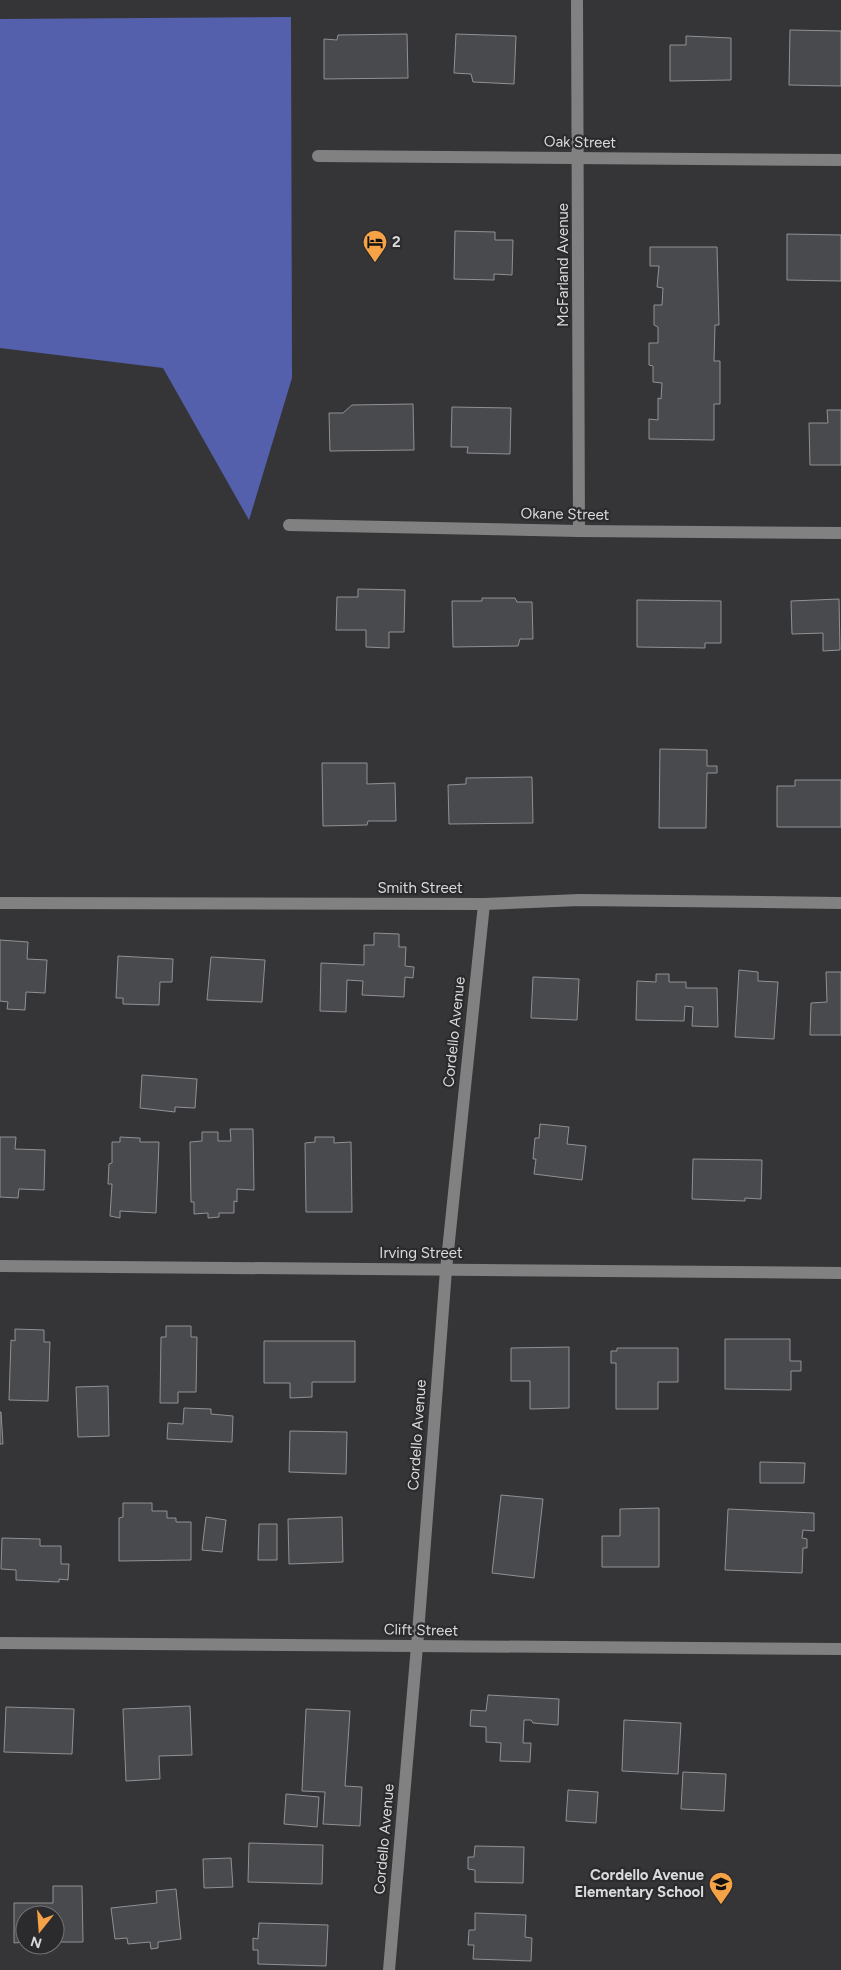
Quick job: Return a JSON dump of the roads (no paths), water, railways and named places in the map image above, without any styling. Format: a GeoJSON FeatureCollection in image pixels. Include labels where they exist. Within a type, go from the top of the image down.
{"type":"FeatureCollection","features":[{"type":"Feature","properties":{"kind":"street","name":"McFarland Avenue"},"geometry":{"type":"LineString","coordinates":[[578,0],[579,531]]}},
{"type":"Feature","properties":{"kind":"street","name":"Oak Street"},"geometry":{"type":"LineString","coordinates":[[318,156],[841,160]]}},
{"type":"Feature","properties":{"kind":"street","name":"Okane Street"},"geometry":{"type":"LineString","coordinates":[[289,526],[841,533]]}},
{"type":"Feature","properties":{"kind":"street","name":"Smith Street"},"geometry":{"type":"LineString","coordinates":[[0,903],[484,904],[579,900],[841,903]]}},
{"type":"Feature","properties":{"kind":"street","name":"Cordello Avenue"},"geometry":{"type":"LineString","coordinates":[[389,1970],[417,1646],[446,1270],[484,904]]}},
{"type":"Feature","properties":{"kind":"street","name":"Irving Street"},"geometry":{"type":"LineString","coordinates":[[0,1266],[841,1273]]}},
{"type":"Feature","properties":{"kind":"street","name":"Clift Street"},"geometry":{"type":"LineString","coordinates":[[0,1643],[841,1649]]}},
{"type":"Feature","properties":{"kind":"place","name":"2"},"geometry":{"type":"Point","coordinates":[375,263]}},
{"type":"Feature","properties":{"kind":"place","name":"Cordello Avenue Elementary School"},"geometry":{"type":"Point","coordinates":[721,1905]}}]}
